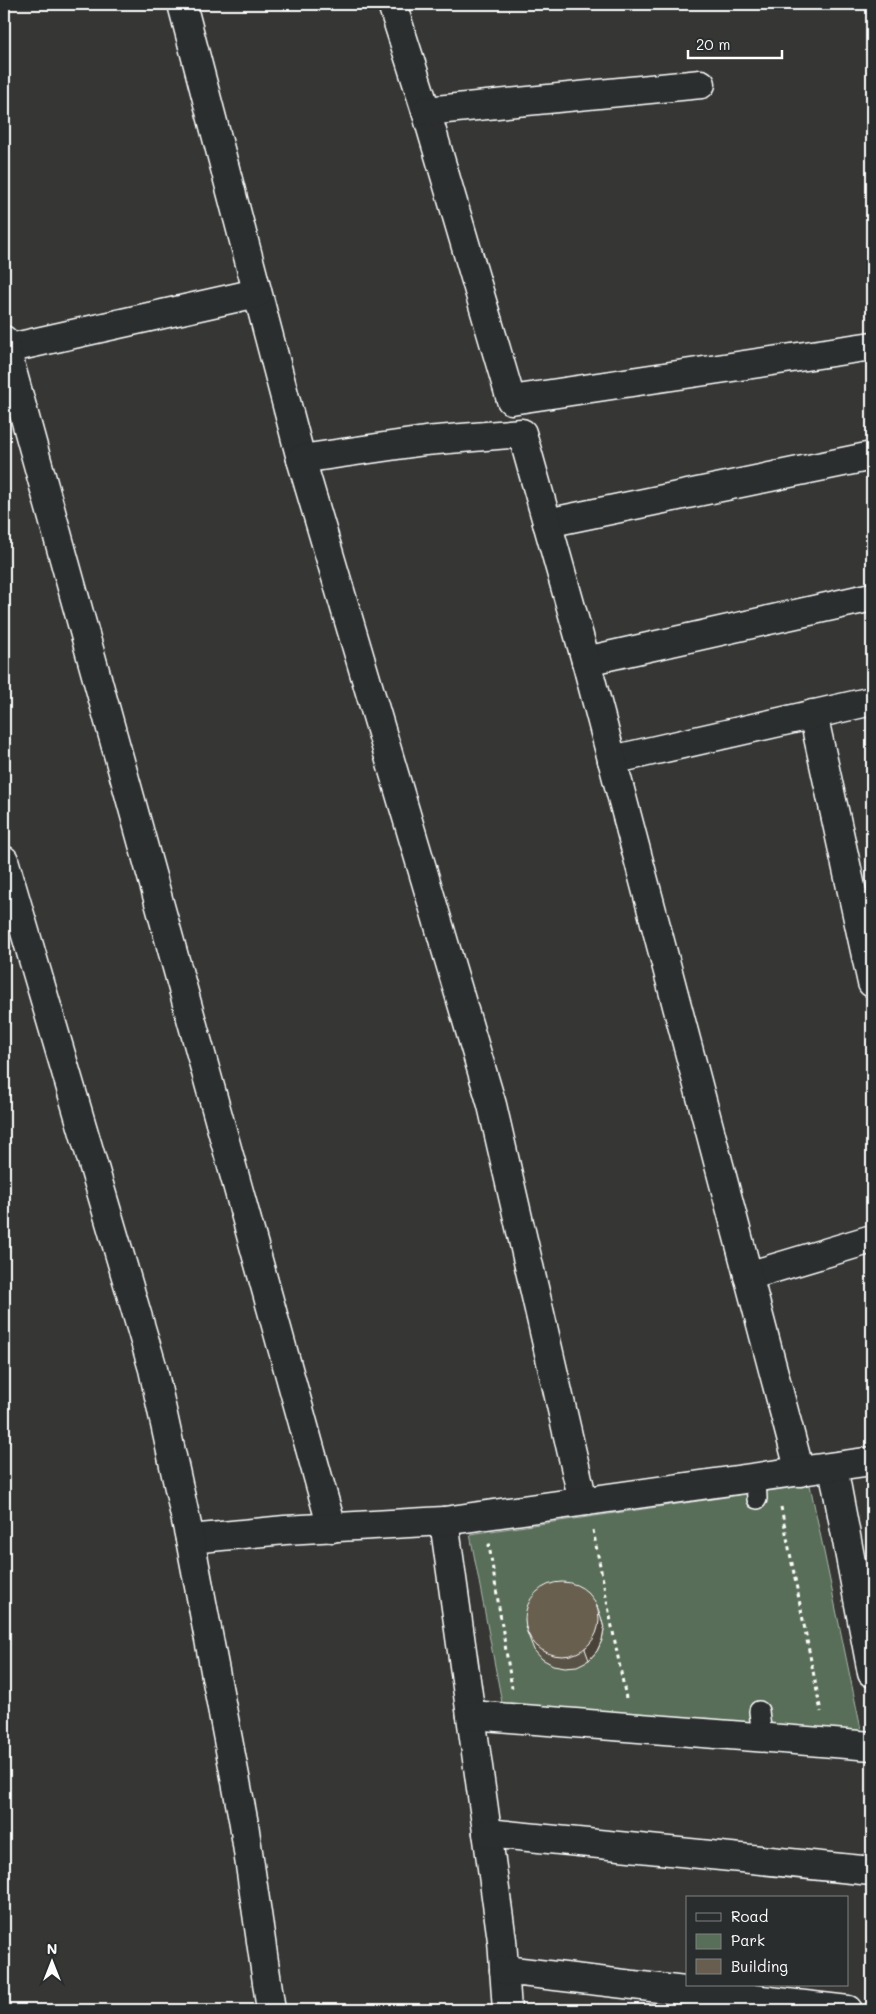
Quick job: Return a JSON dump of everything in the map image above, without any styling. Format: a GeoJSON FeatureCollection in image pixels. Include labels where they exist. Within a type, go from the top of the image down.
{"type":"FeatureCollection","features":[{"type":"Feature","properties":{"kind":"street"},"geometry":{"type":"LineString","coordinates":[[182,4],[301,459],[492,1105],[582,1502]]}},
{"type":"Feature","properties":{"kind":"street"},"geometry":{"type":"LineString","coordinates":[[392,4],[426,111],[522,434],[586,661],[800,1472]]}},
{"type":"Feature","properties":{"kind":"street"},"geometry":{"type":"LineString","coordinates":[[426,111],[701,84]]}},
{"type":"Feature","properties":{"kind":"street"},"geometry":{"type":"LineString","coordinates":[[257,293],[5,345],[332,1528]]}},
{"type":"Feature","properties":{"kind":"street"},"geometry":{"type":"LineString","coordinates":[[511,400],[872,346]]}},
{"type":"Feature","properties":{"kind":"street"},"geometry":{"type":"LineString","coordinates":[[301,459],[425,441],[522,434]]}},
{"type":"Feature","properties":{"kind":"street"},"geometry":{"type":"LineString","coordinates":[[547,523],[872,456]]}},
{"type":"Feature","properties":{"kind":"street"},"geometry":{"type":"LineString","coordinates":[[586,661],[872,597]]}},
{"type":"Feature","properties":{"kind":"street"},"geometry":{"type":"LineString","coordinates":[[612,760],[872,702]]}},
{"type":"Feature","properties":{"kind":"street"},"geometry":{"type":"LineString","coordinates":[[813,714],[872,983]]}},
{"type":"Feature","properties":{"kind":"street"},"geometry":{"type":"LineString","coordinates":[[4,860],[153,1369],[190,1539],[244,1824],[271,2010]]}},
{"type":"Feature","properties":{"kind":"street"},"geometry":{"type":"LineString","coordinates":[[748,1276],[872,1239]]}},
{"type":"Feature","properties":{"kind":"street"},"geometry":{"type":"LineString","coordinates":[[190,1539],[444,1521],[582,1502],[757,1488],[800,1472],[872,1461]]}},
{"type":"Feature","properties":{"kind":"street"},"geometry":{"type":"LineString","coordinates":[[833,1467],[872,1673]]}},
{"type":"Feature","properties":{"kind":"street"},"geometry":{"type":"LineString","coordinates":[[444,1521],[502,1940],[507,2010]]}},
{"type":"Feature","properties":{"kind":"street"},"geometry":{"type":"LineString","coordinates":[[471,1715],[760,1724],[872,1746]]}},
{"type":"Feature","properties":{"kind":"street"},"geometry":{"type":"LineString","coordinates":[[487,1832],[872,1871]]}},
{"type":"Feature","properties":{"kind":"street"},"geometry":{"type":"LineString","coordinates":[[504,1970],[848,2010]]}},
{"type":"Feature","properties":{"kind":"path"},"geometry":{"type":"LineString","coordinates":[[757,1488],[779,1495],[822,1715],[812,1715]]}},
{"type":"Feature","properties":{"kind":"path"},"geometry":{"type":"LineString","coordinates":[[582,1502],[593,1527],[627,1703]]}},
{"type":"Feature","properties":{"kind":"path"},"geometry":{"type":"LineString","coordinates":[[498,1544],[489,1545],[512,1689]]}},
{"type":"Feature","properties":{"kind":"green space"},"geometry":{"type":"Polygon","coordinates":[[[810,1485],[862,1734],[503,1708],[470,1534],[810,1485]]]}},
{"type":"Feature","properties":{"kind":"building"},"geometry":{"type":"Polygon","coordinates":[[[562,1582],[583,1588],[593,1598],[599,1619],[593,1640],[583,1650],[562,1656],[541,1650],[531,1640],[525,1619],[531,1598],[541,1588],[562,1582]]]}}]}
